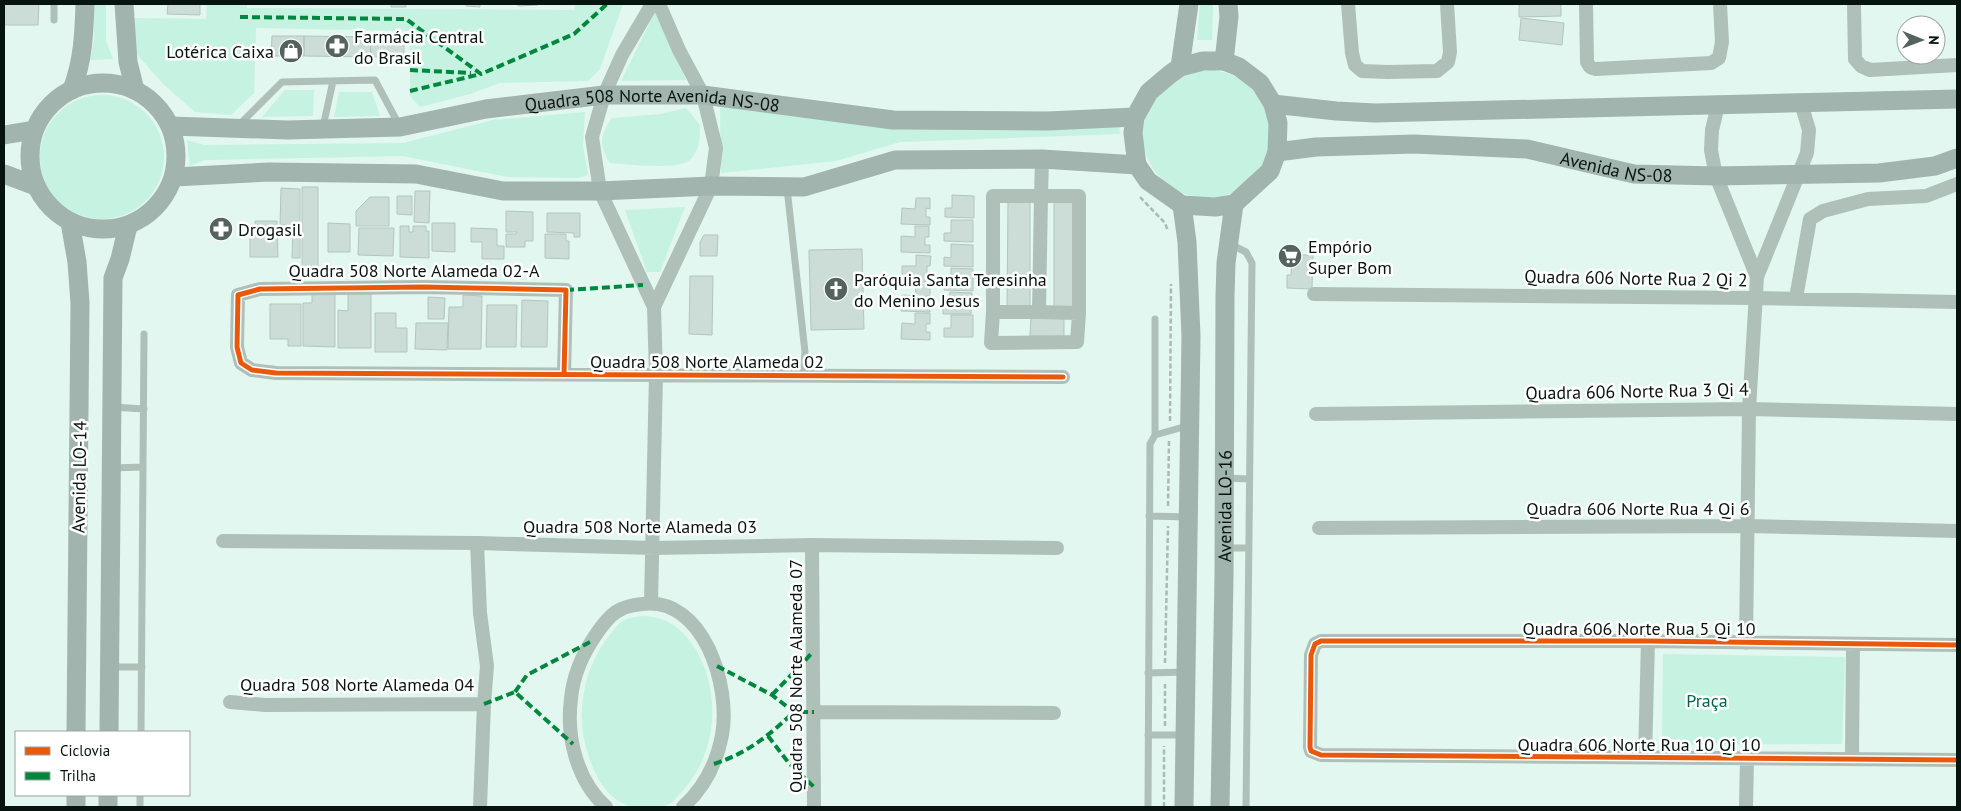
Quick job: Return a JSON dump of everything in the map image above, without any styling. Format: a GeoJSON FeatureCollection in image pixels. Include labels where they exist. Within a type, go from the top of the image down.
{"type":"FeatureCollection","features":[{"type":"Feature","properties":{"kind":"street"},"geometry":{"type":"LineString","coordinates":[[72,90],[79,72],[84,43],[85,4]]}},
{"type":"Feature","properties":{"kind":"street"},"geometry":{"type":"LineString","coordinates":[[124,4],[128,62],[135,90]]}},
{"type":"Feature","properties":{"kind":"street"},"geometry":{"type":"LineString","coordinates":[[651,603],[654,548],[656,374],[654,307],[600,191],[592,137],[604,95],[622,55],[652,4]]}},
{"type":"Feature","properties":{"kind":"street"},"geometry":{"type":"LineString","coordinates":[[654,307],[711,186],[716,148],[703,95],[679,50],[659,4]]}},
{"type":"Feature","properties":{"kind":"street"},"geometry":{"type":"LineString","coordinates":[[1180,67],[1189,4]]}},
{"type":"Feature","properties":{"kind":"street"},"geometry":{"type":"LineString","coordinates":[[1224,61],[1228,4]]}},
{"type":"Feature","properties":{"kind":"street"},"geometry":{"type":"LineString","coordinates":[[1348,4],[1354,65],[1362,71],[1388,72],[1437,71],[1448,62],[1450,52],[1448,4]]}},
{"type":"Feature","properties":{"kind":"street"},"geometry":{"type":"LineString","coordinates":[[1586,4],[1587,62],[1590,67],[1596,69],[1711,63],[1719,58],[1722,42],[1720,4]]}},
{"type":"Feature","properties":{"kind":"street"},"geometry":{"type":"LineString","coordinates":[[1854,4],[1856,59],[1861,66],[1870,70],[1957,65]]}},
{"type":"Feature","properties":{"kind":"street"},"geometry":{"type":"LineString","coordinates":[[1203,61],[1224,61],[1239,67],[1260,83],[1273,104],[1278,123],[1277,152],[1270,171],[1234,204],[1215,207],[1182,205],[1148,181],[1137,165],[1133,133],[1135,117],[1149,92],[1180,67],[1203,61]]}},
{"type":"Feature","properties":{"kind":"street"},"geometry":{"type":"LineString","coordinates":[[93,84],[114,84],[135,90],[156,105],[171,126],[177,152],[174,178],[157,207],[128,226],[99,230],[70,222],[50,207],[36,186],[30,161],[34,130],[55,101],[72,90],[93,84]]}},
{"type":"Feature","properties":{"kind":"street","name":"Quadra 508 Norte Avenida NS-08"},"geometry":{"type":"LineString","coordinates":[[171,126],[322,129],[400,127],[486,109],[604,95],[703,95],[893,120],[1048,121],[1135,117]]}},
{"type":"Feature","properties":{"kind":"street"},"geometry":{"type":"LineString","coordinates":[[1273,104],[1375,113],[1957,99]]}},
{"type":"Feature","properties":{"kind":"street"},"geometry":{"type":"LineString","coordinates":[[1746,643],[1749,408],[1757,277],[1807,153],[1808,130],[1801,103]]}},
{"type":"Feature","properties":{"kind":"street"},"geometry":{"type":"LineString","coordinates":[[1718,105],[1712,130],[1711,150],[1716,176],[1757,277]]}},
{"type":"Feature","properties":{"kind":"street"},"geometry":{"type":"LineString","coordinates":[[4,135],[34,130]]}},
{"type":"Feature","properties":{"kind":"street","name":"Avenida NS-08"},"geometry":{"type":"LineString","coordinates":[[1277,152],[1316,147],[1414,144],[1527,149],[1634,174],[1716,176],[1909,171],[1935,166],[1957,158]]}},
{"type":"Feature","properties":{"kind":"street"},"geometry":{"type":"LineString","coordinates":[[174,178],[269,172],[416,174],[503,191],[600,191],[711,186],[804,188],[895,160],[1042,158],[1137,165]]}},
{"type":"Feature","properties":{"kind":"street"},"geometry":{"type":"LineString","coordinates":[[1039,312],[1042,158]]}},
{"type":"Feature","properties":{"kind":"street"},"geometry":{"type":"LineString","coordinates":[[4,174],[36,186]]}},
{"type":"Feature","properties":{"kind":"street"},"geometry":{"type":"LineString","coordinates":[[1796,298],[1810,219],[1823,211],[1868,199],[1926,196],[1957,184]]}},
{"type":"Feature","properties":{"kind":"street"},"geometry":{"type":"LineString","coordinates":[[993,196],[1080,196],[1077,342],[992,343],[993,312],[993,196]]}},
{"type":"Feature","properties":{"kind":"street","name":"Avenida LO-16"},"geometry":{"type":"LineString","coordinates":[[1220,807],[1224,548],[1224,305],[1228,243],[1234,204]]}},
{"type":"Feature","properties":{"kind":"street","name":"Avenida LO-16"},"geometry":{"type":"LineString","coordinates":[[1182,205],[1187,242],[1191,336],[1184,807]]}},
{"type":"Feature","properties":{"kind":"street","name":"Avenida LO-14"},"geometry":{"type":"LineString","coordinates":[[70,222],[77,262],[80,303],[76,731]]}},
{"type":"Feature","properties":{"kind":"street","name":"Avenida LO-14"},"geometry":{"type":"LineString","coordinates":[[109,731],[113,278],[128,226]]}},
{"type":"Feature","properties":{"kind":"street","name":"Quadra 508 Norte Alameda 02-A"},"geometry":{"type":"LineString","coordinates":[[238,356],[238,295],[260,289],[423,287],[566,290],[564,374]]}},
{"type":"Feature","properties":{"kind":"street","name":"Quadra 606 Norte Rua 2 Qi 2"},"geometry":{"type":"LineString","coordinates":[[1314,294],[1796,298],[1957,302]]}},
{"type":"Feature","properties":{"kind":"street"},"geometry":{"type":"LineString","coordinates":[[993,312],[1079,313]]}},
{"type":"Feature","properties":{"kind":"street","name":"Quadra 508 Norte Alameda 02"},"geometry":{"type":"LineString","coordinates":[[238,356],[241,363],[246,367],[276,373],[1063,377]]}},
{"type":"Feature","properties":{"kind":"street","name":"Quadra 606 Norte Rua 3 Qi 4"},"geometry":{"type":"LineString","coordinates":[[1316,414],[1749,408],[1957,414]]}},
{"type":"Feature","properties":{"kind":"street","name":"Quadra 606 Norte Rua 4 Qi 6"},"geometry":{"type":"LineString","coordinates":[[1319,528],[1748,526],[1957,531]]}},
{"type":"Feature","properties":{"kind":"street","name":"Quadra 508 Norte Alameda 03"},"geometry":{"type":"LineString","coordinates":[[223,540],[477,543],[654,548],[812,544],[1057,548]]}},
{"type":"Feature","properties":{"kind":"street"},"geometry":{"type":"LineString","coordinates":[[477,543],[480,613],[487,666],[480,807]]}},
{"type":"Feature","properties":{"kind":"street","name":"Quadra 508 Norte Alameda 07"},"geometry":{"type":"LineString","coordinates":[[812,544],[814,807]]}},
{"type":"Feature","properties":{"kind":"street"},"geometry":{"type":"LineString","coordinates":[[606,807],[593,793],[577,761],[570,727],[572,691],[583,656],[602,625],[616,610],[651,603],[677,612],[689,620],[710,649],[722,683],[724,718],[719,749],[707,778],[683,807]]}},
{"type":"Feature","properties":{"kind":"street","name":"Quadra 606 Norte Rua 5 Qi 10"},"geometry":{"type":"LineString","coordinates":[[1320,755],[1311,750],[1310,737],[1311,654],[1315,644],[1321,641],[1648,641],[1957,645]]}},
{"type":"Feature","properties":{"kind":"street"},"geometry":{"type":"LineString","coordinates":[[1645,757],[1648,641]]}},
{"type":"Feature","properties":{"kind":"street"},"geometry":{"type":"LineString","coordinates":[[1852,759],[1853,645]]}},
{"type":"Feature","properties":{"kind":"street","name":"Quadra 508 Norte Alameda 04"},"geometry":{"type":"LineString","coordinates":[[230,702],[265,705],[484,704]]}},
{"type":"Feature","properties":{"kind":"street"},"geometry":{"type":"LineString","coordinates":[[814,712],[1054,713]]}},
{"type":"Feature","properties":{"kind":"street","name":"Quadra 606 Norte Rua 10 Qi 10"},"geometry":{"type":"LineString","coordinates":[[1320,755],[1957,760]]}},
{"type":"Feature","properties":{"kind":"street"},"geometry":{"type":"LineString","coordinates":[[1746,807],[1747,758]]}},
{"type":"Feature","properties":{"kind":"lane"},"geometry":{"type":"LineString","coordinates":[[54,4],[54,20]]}},
{"type":"Feature","properties":{"kind":"lane"},"geometry":{"type":"LineString","coordinates":[[236,128],[282,82],[375,80],[400,127]]}},
{"type":"Feature","properties":{"kind":"lane"},"geometry":{"type":"LineString","coordinates":[[322,129],[333,81]]}},
{"type":"Feature","properties":{"kind":"lane"},"geometry":{"type":"LineString","coordinates":[[787,187],[805,352],[803,375]]}},
{"type":"Feature","properties":{"kind":"lane"},"geometry":{"type":"LineString","coordinates":[[1228,243],[1246,252],[1252,263],[1246,807]]}},
{"type":"Feature","properties":{"kind":"lane"},"geometry":{"type":"LineString","coordinates":[[1148,807],[1150,444],[1155,435],[1155,319]]}},
{"type":"Feature","properties":{"kind":"lane"},"geometry":{"type":"LineString","coordinates":[[141,731],[144,334]]}},
{"type":"Feature","properties":{"kind":"lane"},"geometry":{"type":"LineString","coordinates":[[112,407],[144,409]]}},
{"type":"Feature","properties":{"kind":"lane"},"geometry":{"type":"LineString","coordinates":[[1155,435],[1190,425]]}},
{"type":"Feature","properties":{"kind":"lane"},"geometry":{"type":"LineString","coordinates":[[112,468],[143,467]]}},
{"type":"Feature","properties":{"kind":"lane"},"geometry":{"type":"LineString","coordinates":[[1223,478],[1250,479]]}},
{"type":"Feature","properties":{"kind":"lane"},"geometry":{"type":"LineString","coordinates":[[1149,516],[1188,517]]}},
{"type":"Feature","properties":{"kind":"lane"},"geometry":{"type":"LineString","coordinates":[[1224,548],[1249,548]]}},
{"type":"Feature","properties":{"kind":"lane"},"geometry":{"type":"LineString","coordinates":[[110,667],[142,667]]}},
{"type":"Feature","properties":{"kind":"lane"},"geometry":{"type":"LineString","coordinates":[[1148,673],[1186,672]]}},
{"type":"Feature","properties":{"kind":"lane"},"geometry":{"type":"LineString","coordinates":[[1148,735],[1185,735]]}},
{"type":"Feature","properties":{"kind":"green space"},"geometry":{"type":"Polygon","coordinates":[[[94,4],[106,4],[106,41],[113,59],[90,60],[94,41],[94,4]]]}},
{"type":"Feature","properties":{"kind":"green space"},"geometry":{"type":"Polygon","coordinates":[[[207,4],[247,4],[247,8],[574,10],[575,4],[623,4],[600,69],[588,81],[500,83],[470,94],[420,107],[410,96],[410,31],[256,28],[254,93],[231,115],[195,112],[162,83],[136,53],[133,18],[206,19],[207,4]]]}},
{"type":"Feature","properties":{"kind":"green space"},"geometry":{"type":"Polygon","coordinates":[[[1200,4],[1213,4],[1212,40],[1197,40],[1200,4]]]}},
{"type":"Feature","properties":{"kind":"green space"},"geometry":{"type":"Polygon","coordinates":[[[655,12],[686,80],[621,81],[655,12]]]}},
{"type":"Feature","properties":{"kind":"green space"},"geometry":{"type":"Polygon","coordinates":[[[1207,70],[1232,74],[1253,88],[1267,109],[1271,134],[1267,159],[1253,180],[1232,194],[1207,198],[1182,194],[1161,180],[1147,159],[1143,134],[1147,109],[1161,88],[1182,74],[1207,70]]]}},
{"type":"Feature","properties":{"kind":"green space"},"geometry":{"type":"Polygon","coordinates":[[[285,90],[314,90],[313,116],[262,117],[285,90]]]}},
{"type":"Feature","properties":{"kind":"green space"},"geometry":{"type":"Polygon","coordinates":[[[339,92],[372,92],[380,116],[334,117],[339,92]]]}},
{"type":"Feature","properties":{"kind":"green space"},"geometry":{"type":"Polygon","coordinates":[[[102,95],[126,99],[146,113],[160,133],[164,157],[160,181],[146,201],[126,215],[102,219],[78,215],[58,201],[44,181],[40,157],[44,133],[58,113],[78,99],[102,95]]]}},
{"type":"Feature","properties":{"kind":"green space"},"geometry":{"type":"Polygon","coordinates":[[[720,107],[769,108],[827,116],[901,130],[1119,124],[1120,134],[900,142],[836,161],[721,173],[720,107]]]}},
{"type":"Feature","properties":{"kind":"green space"},"geometry":{"type":"Polygon","coordinates":[[[686,108],[700,125],[698,147],[691,159],[685,163],[665,166],[610,163],[602,145],[602,140],[612,118],[661,114],[686,108]]]}},
{"type":"Feature","properties":{"kind":"green space"},"geometry":{"type":"Polygon","coordinates":[[[585,112],[583,145],[588,175],[578,178],[508,177],[403,156],[205,160],[190,166],[187,140],[204,145],[403,143],[493,120],[585,112]]]}},
{"type":"Feature","properties":{"kind":"green space"},"geometry":{"type":"Polygon","coordinates":[[[685,207],[660,272],[647,272],[625,210],[685,207]]]}},
{"type":"Feature","properties":{"kind":"green space"},"geometry":{"type":"Polygon","coordinates":[[[641,616],[659,618],[666,621],[685,635],[696,650],[704,666],[712,702],[712,721],[709,739],[704,757],[696,773],[673,801],[665,806],[658,807],[629,806],[613,797],[606,790],[592,765],[582,727],[583,697],[586,682],[597,654],[620,623],[629,618],[641,616]]]}},
{"type":"Feature","properties":{"kind":"green space","name":"Praça"},"geometry":{"type":"Polygon","coordinates":[[[1663,654],[1845,657],[1842,744],[1662,745],[1663,654]]]}},
{"type":"Feature","properties":{"kind":"building"},"geometry":{"type":"Polygon","coordinates":[[[4,4],[39,4],[38,25],[4,25],[4,4]]]}},
{"type":"Feature","properties":{"kind":"building"},"geometry":{"type":"Polygon","coordinates":[[[168,4],[200,4],[200,15],[167,14],[168,4]]]}},
{"type":"Feature","properties":{"kind":"building"},"geometry":{"type":"Polygon","coordinates":[[[391,4],[406,4],[406,7],[391,7],[391,4]]]}},
{"type":"Feature","properties":{"kind":"building"},"geometry":{"type":"Polygon","coordinates":[[[466,4],[480,4],[480,7],[466,6],[466,4]]]}},
{"type":"Feature","properties":{"kind":"building"},"geometry":{"type":"Polygon","coordinates":[[[518,4],[538,4],[538,5],[518,6],[518,4]]]}},
{"type":"Feature","properties":{"kind":"building"},"geometry":{"type":"Polygon","coordinates":[[[1519,4],[1561,4],[1561,16],[1519,17],[1519,4]]]}},
{"type":"Feature","properties":{"kind":"building"},"geometry":{"type":"Polygon","coordinates":[[[1521,18],[1564,23],[1562,45],[1519,40],[1521,18]]]}},
{"type":"Feature","properties":{"kind":"building"},"geometry":{"type":"Polygon","coordinates":[[[272,36],[304,36],[304,56],[271,56],[272,36]]]}},
{"type":"Feature","properties":{"kind":"building","name":"Farmácia Central do Brasil"},"geometry":{"type":"Polygon","coordinates":[[[304,36],[370,37],[371,57],[304,56],[304,36]]]}},
{"type":"Feature","properties":{"kind":"building"},"geometry":{"type":"Polygon","coordinates":[[[370,37],[404,37],[404,57],[371,57],[370,37]]]}},
{"type":"Feature","properties":{"kind":"building"},"geometry":{"type":"Polygon","coordinates":[[[302,187],[318,187],[318,267],[302,266],[302,187]]]}},
{"type":"Feature","properties":{"kind":"building"},"geometry":{"type":"Polygon","coordinates":[[[281,188],[300,189],[300,225],[280,225],[281,188]]]}},
{"type":"Feature","properties":{"kind":"building"},"geometry":{"type":"Polygon","coordinates":[[[415,191],[430,191],[429,223],[414,222],[415,191]]]}},
{"type":"Feature","properties":{"kind":"building"},"geometry":{"type":"Polygon","coordinates":[[[952,195],[974,196],[974,218],[945,217],[945,208],[952,208],[952,195]]]}},
{"type":"Feature","properties":{"kind":"building"},"geometry":{"type":"Polygon","coordinates":[[[397,196],[412,196],[412,215],[397,214],[397,196]]]}},
{"type":"Feature","properties":{"kind":"building"},"geometry":{"type":"Polygon","coordinates":[[[370,197],[389,197],[389,226],[356,226],[356,211],[370,197]]]}},
{"type":"Feature","properties":{"kind":"building"},"geometry":{"type":"Polygon","coordinates":[[[916,198],[930,198],[930,209],[926,208],[926,217],[930,217],[930,225],[901,224],[902,208],[915,209],[916,198]]]}},
{"type":"Feature","properties":{"kind":"building"},"geometry":{"type":"Polygon","coordinates":[[[1008,200],[1030,200],[1030,308],[1007,308],[1008,200]]]}},
{"type":"Feature","properties":{"kind":"building"},"geometry":{"type":"Polygon","coordinates":[[[1054,202],[1077,202],[1077,310],[1054,310],[1054,202]]]}},
{"type":"Feature","properties":{"kind":"building"},"geometry":{"type":"Polygon","coordinates":[[[506,211],[533,212],[533,241],[525,241],[525,247],[506,247],[506,234],[516,234],[517,232],[506,232],[506,211]]]}},
{"type":"Feature","properties":{"kind":"building"},"geometry":{"type":"Polygon","coordinates":[[[547,213],[580,213],[580,237],[574,237],[574,233],[547,232],[547,213]]]}},
{"type":"Feature","properties":{"kind":"building"},"geometry":{"type":"Polygon","coordinates":[[[951,220],[973,220],[973,242],[944,241],[944,233],[951,233],[951,220]]]}},
{"type":"Feature","properties":{"kind":"building"},"geometry":{"type":"Polygon","coordinates":[[[255,221],[277,221],[278,257],[250,257],[250,229],[255,229],[255,221]]]}},
{"type":"Feature","properties":{"kind":"building"},"geometry":{"type":"Polygon","coordinates":[[[328,223],[350,224],[350,252],[328,252],[328,223]]]}},
{"type":"Feature","properties":{"kind":"building"},"geometry":{"type":"Polygon","coordinates":[[[432,223],[455,223],[455,252],[432,251],[432,223]]]}},
{"type":"Feature","properties":{"kind":"building"},"geometry":{"type":"Polygon","coordinates":[[[400,226],[409,226],[409,232],[413,232],[413,226],[426,226],[426,231],[429,231],[429,258],[400,257],[400,226]]]}},
{"type":"Feature","properties":{"kind":"building"},"geometry":{"type":"Polygon","coordinates":[[[915,226],[929,226],[929,237],[925,237],[925,245],[930,245],[930,253],[901,252],[901,236],[915,237],[915,226]]]}},
{"type":"Feature","properties":{"kind":"building"},"geometry":{"type":"Polygon","coordinates":[[[293,227],[300,227],[300,258],[292,258],[293,227]]]}},
{"type":"Feature","properties":{"kind":"building"},"geometry":{"type":"Polygon","coordinates":[[[359,228],[394,228],[393,256],[358,255],[359,228]]]}},
{"type":"Feature","properties":{"kind":"building"},"geometry":{"type":"Polygon","coordinates":[[[471,228],[497,229],[497,246],[504,246],[504,259],[482,259],[482,242],[471,242],[471,228]]]}},
{"type":"Feature","properties":{"kind":"building"},"geometry":{"type":"Polygon","coordinates":[[[545,234],[566,234],[566,241],[569,241],[569,259],[545,258],[545,234]]]}},
{"type":"Feature","properties":{"kind":"building"},"geometry":{"type":"Polygon","coordinates":[[[704,235],[718,235],[717,256],[700,256],[700,242],[704,235]]]}},
{"type":"Feature","properties":{"kind":"building"},"geometry":{"type":"Polygon","coordinates":[[[951,244],[973,245],[973,267],[944,266],[944,257],[951,258],[951,244]]]}},
{"type":"Feature","properties":{"kind":"building","name":"Paróquia Santa Teresinha do Menino Jesus"},"geometry":{"type":"Polygon","coordinates":[[[862,249],[864,329],[811,330],[809,250],[862,249]]]}},
{"type":"Feature","properties":{"kind":"building"},"geometry":{"type":"Polygon","coordinates":[[[916,255],[931,256],[930,266],[927,266],[927,275],[931,275],[931,282],[902,282],[902,266],[916,266],[916,255]]]}},
{"type":"Feature","properties":{"kind":"building"},"geometry":{"type":"Polygon","coordinates":[[[1292,255],[1313,255],[1312,289],[1287,288],[1287,275],[1291,275],[1292,255]]]}},
{"type":"Feature","properties":{"kind":"building"},"geometry":{"type":"Polygon","coordinates":[[[951,268],[973,269],[973,291],[944,290],[944,281],[951,281],[951,268]]]}},
{"type":"Feature","properties":{"kind":"building"},"geometry":{"type":"Polygon","coordinates":[[[690,276],[713,276],[712,335],[689,334],[690,276]]]}},
{"type":"Feature","properties":{"kind":"building"},"geometry":{"type":"Polygon","coordinates":[[[916,285],[930,285],[930,296],[926,296],[926,304],[930,304],[930,312],[901,311],[902,295],[915,296],[916,285]]]}},
{"type":"Feature","properties":{"kind":"building"},"geometry":{"type":"Polygon","coordinates":[[[950,292],[972,293],[971,314],[943,314],[943,305],[949,305],[950,292]]]}},
{"type":"Feature","properties":{"kind":"building"},"geometry":{"type":"Polygon","coordinates":[[[312,294],[335,294],[335,347],[303,346],[303,303],[312,303],[312,294]]]}},
{"type":"Feature","properties":{"kind":"building"},"geometry":{"type":"Polygon","coordinates":[[[348,294],[371,294],[371,348],[338,348],[338,310],[348,311],[348,294]]]}},
{"type":"Feature","properties":{"kind":"building"},"geometry":{"type":"Polygon","coordinates":[[[463,295],[482,296],[481,349],[448,349],[449,307],[463,307],[463,295]]]}},
{"type":"Feature","properties":{"kind":"building"},"geometry":{"type":"Polygon","coordinates":[[[428,297],[445,298],[444,319],[428,319],[428,297]]]}},
{"type":"Feature","properties":{"kind":"building"},"geometry":{"type":"Polygon","coordinates":[[[522,300],[548,301],[547,347],[521,347],[522,300]]]}},
{"type":"Feature","properties":{"kind":"building"},"geometry":{"type":"Polygon","coordinates":[[[270,304],[301,304],[301,346],[288,346],[288,339],[270,339],[270,304]]]}},
{"type":"Feature","properties":{"kind":"building"},"geometry":{"type":"Polygon","coordinates":[[[487,305],[517,305],[516,347],[486,347],[487,305]]]}},
{"type":"Feature","properties":{"kind":"building"},"geometry":{"type":"Polygon","coordinates":[[[375,313],[396,313],[396,328],[407,328],[407,352],[375,352],[375,313]]]}},
{"type":"Feature","properties":{"kind":"building"},"geometry":{"type":"Polygon","coordinates":[[[915,313],[930,313],[930,324],[926,324],[926,332],[930,332],[930,340],[901,339],[902,323],[915,324],[915,313]]]}},
{"type":"Feature","properties":{"kind":"building"},"geometry":{"type":"Polygon","coordinates":[[[951,315],[973,315],[973,337],[944,337],[944,328],[951,328],[951,315]]]}},
{"type":"Feature","properties":{"kind":"building"},"geometry":{"type":"Polygon","coordinates":[[[1031,315],[1064,316],[1064,337],[1030,336],[1031,315]]]}},
{"type":"Feature","properties":{"kind":"building"},"geometry":{"type":"Polygon","coordinates":[[[416,323],[448,323],[447,350],[415,349],[416,323]]]}},
{"type":"Feature","properties":{"kind":"marked path"},"geometry":{"type":"LineString","coordinates":[[240,17],[406,19],[481,74],[574,34],[607,4]]}},
{"type":"Feature","properties":{"kind":"marked path"},"geometry":{"type":"LineString","coordinates":[[410,70],[471,73]]}},
{"type":"Feature","properties":{"kind":"marked path"},"geometry":{"type":"LineString","coordinates":[[410,91],[481,74]]}},
{"type":"Feature","properties":{"kind":"marked path"},"geometry":{"type":"LineString","coordinates":[[566,290],[643,285]]}},
{"type":"Feature","properties":{"kind":"marked path"},"geometry":{"type":"LineString","coordinates":[[515,692],[527,675],[590,642]]}},
{"type":"Feature","properties":{"kind":"marked path"},"geometry":{"type":"LineString","coordinates":[[772,695],[813,652]]}},
{"type":"Feature","properties":{"kind":"marked path"},"geometry":{"type":"LineString","coordinates":[[717,666],[772,695],[794,712],[814,712]]}},
{"type":"Feature","properties":{"kind":"marked path"},"geometry":{"type":"LineString","coordinates":[[484,704],[515,692],[573,744]]}},
{"type":"Feature","properties":{"kind":"marked path"},"geometry":{"type":"LineString","coordinates":[[714,764],[748,749],[794,712]]}},
{"type":"Feature","properties":{"kind":"marked path"},"geometry":{"type":"LineString","coordinates":[[768,736],[788,762],[814,787]]}},
{"type":"Feature","properties":{"kind":"cycle path"},"geometry":{"type":"LineString","coordinates":[[564,375],[566,290],[423,287],[260,289],[238,295],[237,347],[241,363],[252,370],[276,373],[473,374],[571,374],[1063,377]]}},
{"type":"Feature","properties":{"kind":"cycle path"},"geometry":{"type":"LineString","coordinates":[[1957,645],[1648,641],[1321,641],[1315,644],[1311,655],[1310,747],[1311,751],[1321,755],[1957,760]]}},
{"type":"Feature","properties":{"kind":"place","name":"Farmácia Central do Brasil"},"geometry":{"type":"Point","coordinates":[337,46]}},
{"type":"Feature","properties":{"kind":"place","name":"Lotérica Caixa"},"geometry":{"type":"Point","coordinates":[291,51]}},
{"type":"Feature","properties":{"kind":"place","name":"Drogasil"},"geometry":{"type":"Point","coordinates":[221,229]}},
{"type":"Feature","properties":{"kind":"place","name":"Empório Super Bom"},"geometry":{"type":"Point","coordinates":[1290,256]}},
{"type":"Feature","properties":{"kind":"place","name":"Paróquia Santa Teresinha do Menino Jesus"},"geometry":{"type":"Point","coordinates":[836,289]}}]}
